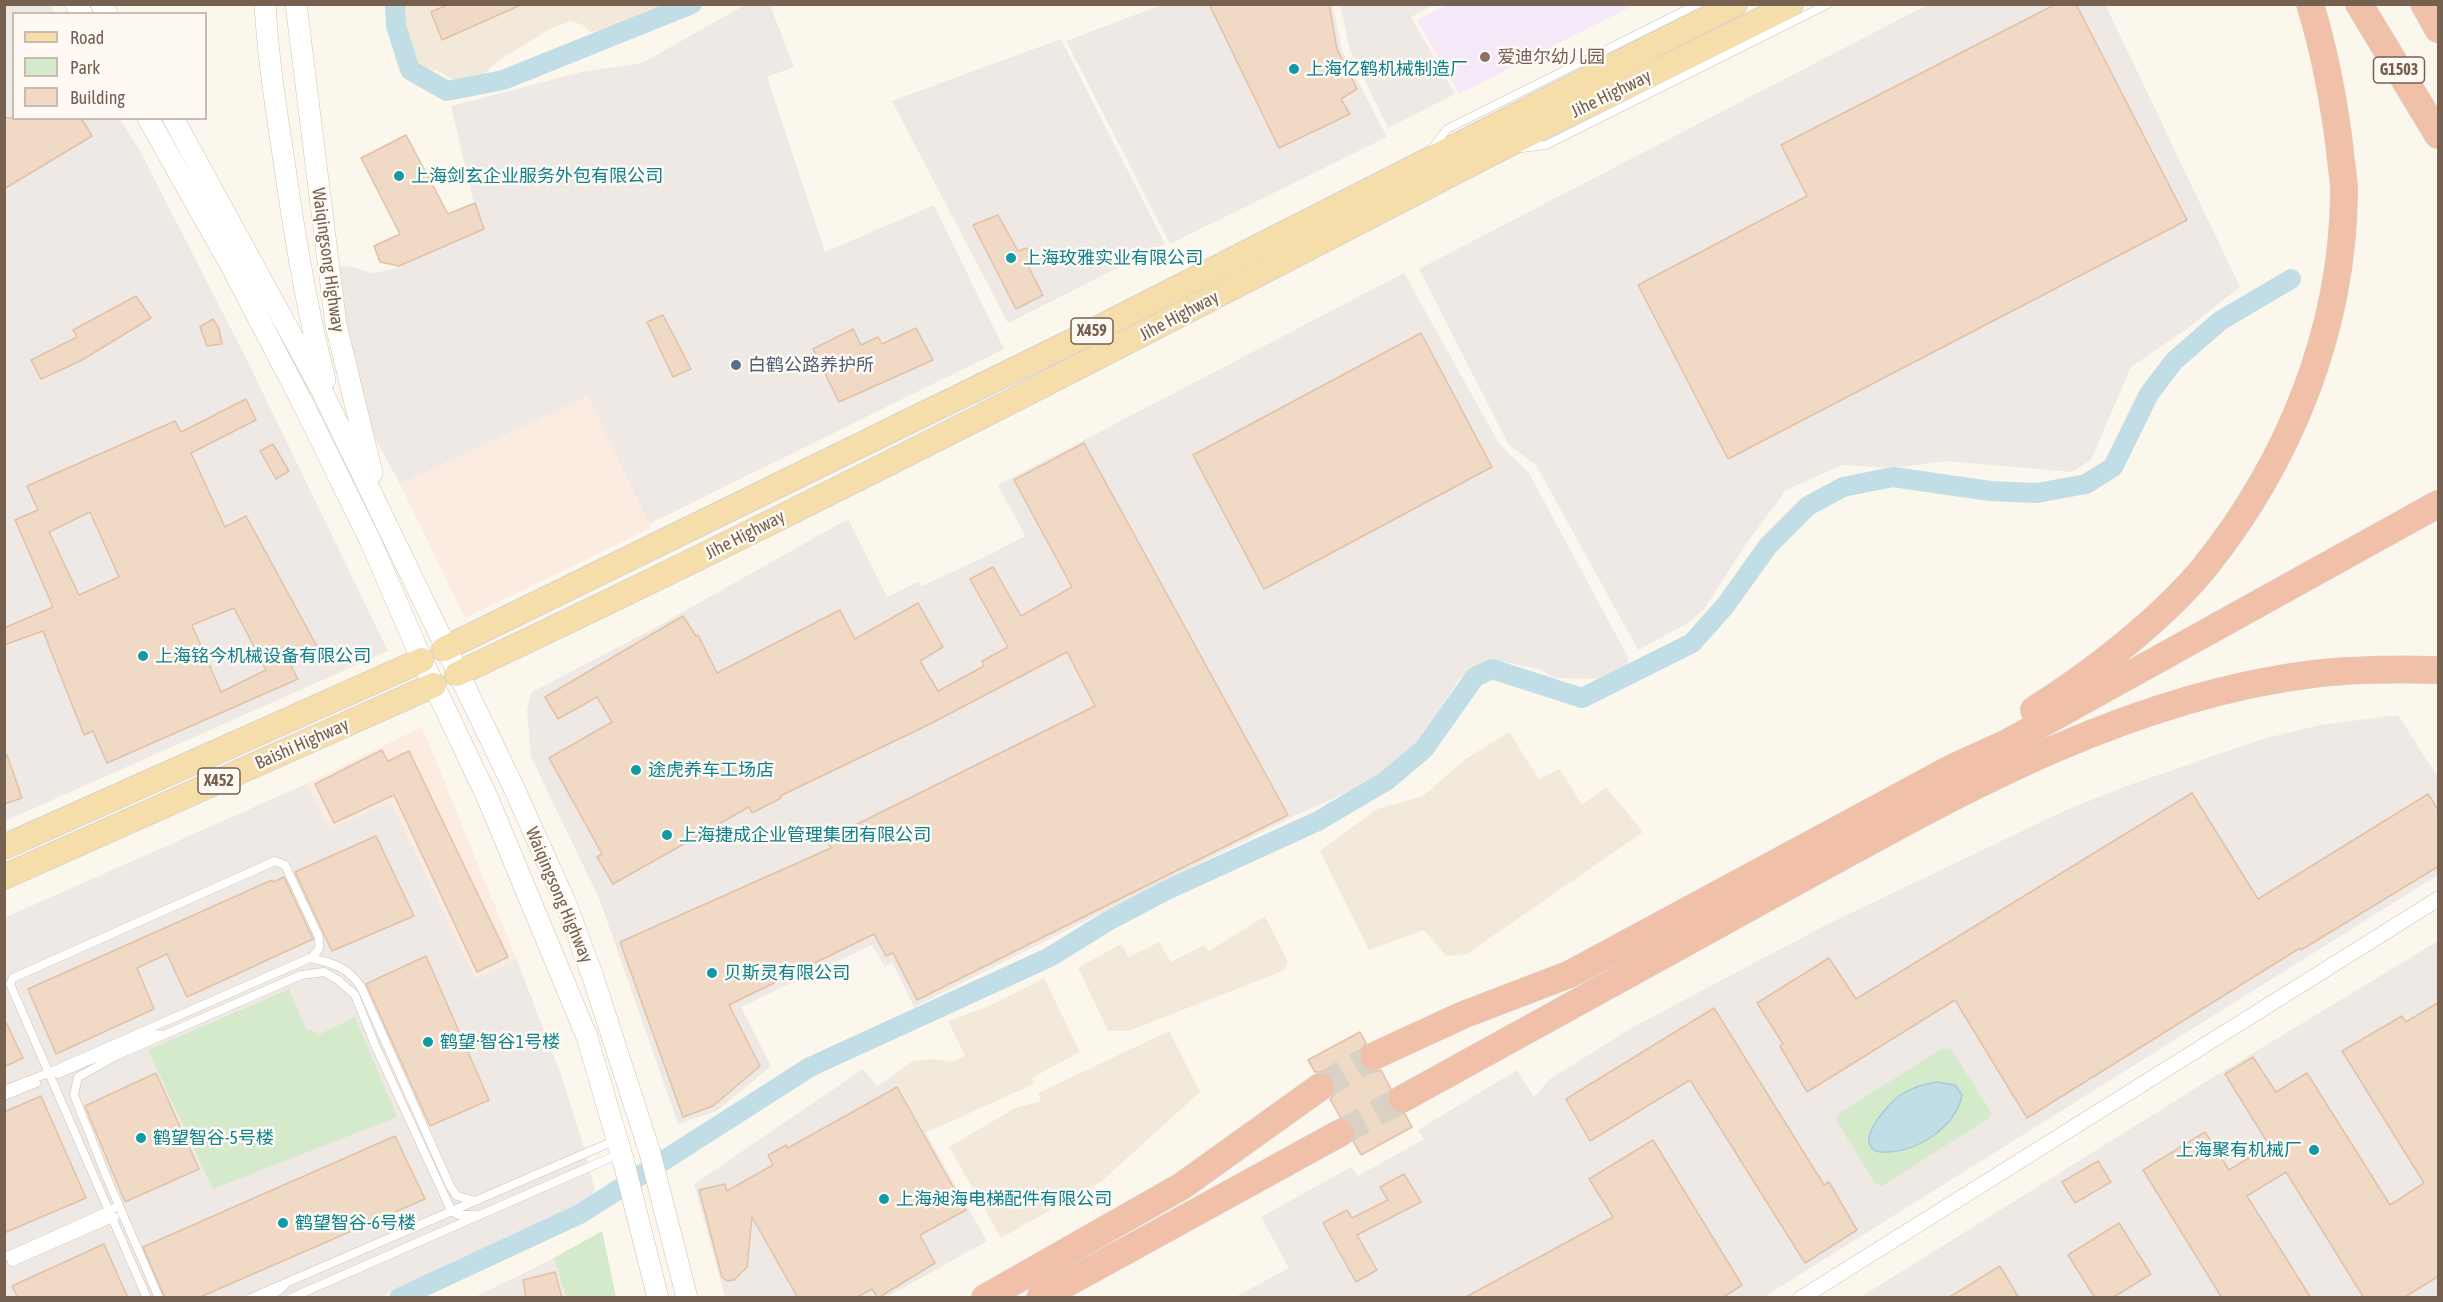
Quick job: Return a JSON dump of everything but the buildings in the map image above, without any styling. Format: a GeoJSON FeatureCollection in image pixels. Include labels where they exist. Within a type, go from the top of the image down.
{"type":"FeatureCollection","features":[{"type":"Feature","properties":{"kind":"highway"},"geometry":{"type":"LineString","coordinates":[[1958,779],[2156,616],[2203,568],[2278,458],[2305,396],[2326,334],[2339,264],[2344,190],[2336,116],[2322,45],[2310,4]]}},
{"type":"Feature","properties":{"kind":"highway","name":"G1503"},"geometry":{"type":"LineString","coordinates":[[2360,4],[2439,135]]}},
{"type":"Feature","properties":{"kind":"highway"},"geometry":{"type":"LineString","coordinates":[[2424,4],[2439,28]]}},
{"type":"Feature","properties":{"kind":"highway"},"geometry":{"type":"LineString","coordinates":[[2261,610],[2439,504]]}},
{"type":"Feature","properties":{"kind":"highway"},"geometry":{"type":"LineString","coordinates":[[1402,1099],[1958,779],[2007,743],[2439,520]]}},
{"type":"Feature","properties":{"kind":"highway"},"geometry":{"type":"LineString","coordinates":[[1374,1056],[1463,1015],[1570,974],[1958,779],[2167,708],[2239,688],[2313,674],[2389,669],[2439,670]]}},
{"type":"Feature","properties":{"kind":"highway"},"geometry":{"type":"LineString","coordinates":[[985,1298],[1182,1186],[1320,1087]]}},
{"type":"Feature","properties":{"kind":"highway"},"geometry":{"type":"LineString","coordinates":[[1040,1298],[1340,1133]]}},
{"type":"Feature","properties":{"kind":"main road","name":"Waiqingsong Highway"},"geometry":{"type":"LineString","coordinates":[[265,4],[268,52],[291,210],[312,331],[365,531]]}},
{"type":"Feature","properties":{"kind":"main road","name":"Waiqingsong Highway"},"geometry":{"type":"LineString","coordinates":[[296,4],[336,325],[381,512]]}},
{"type":"Feature","properties":{"kind":"main road","name":"Jihe Highway"},"geometry":{"type":"LineString","coordinates":[[434,685],[649,584],[1077,369],[1494,152],[1749,36],[1791,4]]}},
{"type":"Feature","properties":{"kind":"main road","name":"Jihe Highway"},"geometry":{"type":"LineString","coordinates":[[422,660],[1077,339],[1735,5]]}},
{"type":"Feature","properties":{"kind":"main road","name":"Waiqingsong Highway"},"geometry":{"type":"LineString","coordinates":[[149,120],[229,262],[301,400],[365,531],[422,660],[488,799],[587,1037],[644,1236],[658,1298]]}},
{"type":"Feature","properties":{"kind":"main road","name":"Waiqingsong Highway"},"geometry":{"type":"LineString","coordinates":[[174,120],[248,252],[336,421],[444,649],[513,786],[566,904],[593,976],[650,1153],[687,1298]]}},
{"type":"Feature","properties":{"kind":"main road","name":"Baishi Highway"},"geometry":{"type":"LineString","coordinates":[[4,847],[422,660]]}},
{"type":"Feature","properties":{"kind":"main road","name":"Baishi Highway"},"geometry":{"type":"LineString","coordinates":[[4,877],[434,685]]}},
{"type":"Feature","properties":{"kind":"street"},"geometry":{"type":"LineString","coordinates":[[1801,1298],[2439,899]]}},
{"type":"Feature","properties":{"kind":"lane"},"geometry":{"type":"LineString","coordinates":[[1420,164],[1447,129],[1698,4]]}},
{"type":"Feature","properties":{"kind":"lane"},"geometry":{"type":"LineString","coordinates":[[1749,36],[1828,4]]}},
{"type":"Feature","properties":{"kind":"lane"},"geometry":{"type":"LineString","coordinates":[[4,1096],[49,1075],[310,958],[317,953],[321,945],[318,935],[285,866],[274,861],[13,978],[10,984],[49,1075],[110,1215],[147,1298]]}},
{"type":"Feature","properties":{"kind":"lane"},"geometry":{"type":"LineString","coordinates":[[310,958],[332,964],[352,974],[361,987],[450,1186],[457,1196],[472,1200]]}},
{"type":"Feature","properties":{"kind":"lane"},"geometry":{"type":"LineString","coordinates":[[159,1298],[74,1095],[78,1077],[118,1055],[301,975],[324,972],[338,980],[354,995],[451,1210],[458,1215],[475,1215]]}},
{"type":"Feature","properties":{"kind":"lane"},"geometry":{"type":"LineString","coordinates":[[4,1090],[49,1075],[147,1036],[169,1033]]}},
{"type":"Feature","properties":{"kind":"lane"},"geometry":{"type":"LineString","coordinates":[[250,1298],[472,1200],[621,1152]]}},
{"type":"Feature","properties":{"kind":"lane"},"geometry":{"type":"LineString","coordinates":[[291,1298],[621,1152]]}},
{"type":"Feature","properties":{"kind":"lane"},"geometry":{"type":"LineString","coordinates":[[10,1259],[121,1210]]}},
{"type":"Feature","properties":{"kind":"lane"},"geometry":{"type":"LineString","coordinates":[[270,1298],[289,1281]]}},
{"type":"Feature","properties":{"kind":"shaded area"},"geometry":{"type":"Polygon","coordinates":[[[2105,4],[2240,287],[2188,328],[2131,367],[2091,460],[2072,472],[1946,461],[1894,468],[1842,465],[1786,490],[1746,544],[1705,608],[1688,623],[1638,650],[1536,465],[1508,444],[1419,269],[1927,5],[2105,4]]]}},
{"type":"Feature","properties":{"kind":"shaded area"},"geometry":{"type":"Polygon","coordinates":[[[5,5],[50,5],[54,12],[12,12],[12,120],[121,120],[140,151],[246,358],[388,651],[5,821],[5,5]]]}},
{"type":"Feature","properties":{"kind":"shaded area"},"geometry":{"type":"Polygon","coordinates":[[[403,5],[665,5],[600,31],[590,32],[583,25],[570,21],[550,29],[498,61],[481,77],[459,83],[438,71],[417,67],[404,25],[403,5]]]}},
{"type":"Feature","properties":{"kind":"shaded area"},"geometry":{"type":"Polygon","coordinates":[[[745,5],[770,5],[794,67],[767,77],[825,252],[934,205],[1004,349],[649,524],[588,396],[400,484],[367,424],[346,332],[336,268],[348,266],[373,273],[393,269],[484,229],[474,203],[451,106],[582,72],[642,63],[745,5]]]}},
{"type":"Feature","properties":{"kind":"shaded area"},"geometry":{"type":"Polygon","coordinates":[[[1161,5],[1333,5],[1342,51],[1387,137],[1170,244],[1066,41],[1161,5]]]}},
{"type":"Feature","properties":{"kind":"shaded area"},"geometry":{"type":"Polygon","coordinates":[[[1340,5],[1434,5],[1411,17],[1455,94],[1388,128],[1350,50],[1340,5]]]}},
{"type":"Feature","properties":{"kind":"shaded area","name":"爱迪尔幼儿园"},"geometry":{"type":"Polygon","coordinates":[[[1446,5],[1634,5],[1459,94],[1417,20],[1446,5]]]}},
{"type":"Feature","properties":{"kind":"shaded area"},"geometry":{"type":"Polygon","coordinates":[[[1061,39],[1165,244],[1008,323],[892,101],[1061,39]]]}},
{"type":"Feature","properties":{"kind":"shaded area"},"geometry":{"type":"Polygon","coordinates":[[[1404,273],[1500,445],[1529,473],[1628,657],[1627,669],[1601,679],[1554,678],[1539,669],[1493,660],[1460,678],[1424,740],[1381,777],[1294,816],[914,1007],[892,962],[885,967],[872,945],[741,1007],[771,1066],[717,1111],[678,1124],[599,898],[531,757],[527,709],[532,692],[649,631],[848,519],[887,597],[918,582],[922,586],[993,553],[1025,536],[998,485],[1404,273]]]}},
{"type":"Feature","properties":{"kind":"shaded area"},"geometry":{"type":"Polygon","coordinates":[[[588,396],[651,528],[465,618],[400,484],[588,396]]]}},
{"type":"Feature","properties":{"kind":"shaded area"},"geometry":{"type":"Polygon","coordinates":[[[2398,715],[2438,777],[2438,875],[1764,1297],[1233,1298],[1289,1268],[1261,1217],[1351,1167],[1358,1176],[1424,1139],[1418,1130],[1517,1070],[1534,1097],[1550,1079],[1635,1026],[1826,925],[2066,810],[2132,784],[2263,739],[2320,725],[2398,715]]]}},
{"type":"Feature","properties":{"kind":"shaded area"},"geometry":{"type":"Polygon","coordinates":[[[422,727],[517,960],[475,978],[392,802],[330,830],[306,784],[422,727]]]}},
{"type":"Feature","properties":{"kind":"shaded area"},"geometry":{"type":"Polygon","coordinates":[[[1509,732],[1539,779],[1560,769],[1582,805],[1606,787],[1643,832],[1467,954],[1446,956],[1424,930],[1369,950],[1320,851],[1377,809],[1423,796],[1464,760],[1509,732]]]}},
{"type":"Feature","properties":{"kind":"shaded area"},"geometry":{"type":"Polygon","coordinates":[[[306,784],[330,829],[391,801],[475,978],[517,960],[561,1075],[595,1190],[586,1202],[574,1209],[381,1297],[5,1297],[4,918],[306,784]]]}},
{"type":"Feature","properties":{"kind":"shaded area"},"geometry":{"type":"Polygon","coordinates":[[[1265,916],[1288,962],[1285,970],[1129,1031],[1108,1031],[1078,968],[1121,944],[1129,957],[1159,942],[1171,962],[1204,945],[1209,951],[1265,916]]]}},
{"type":"Feature","properties":{"kind":"shaded area"},"geometry":{"type":"Polygon","coordinates":[[[2438,941],[2438,1297],[1859,1298],[2220,1073],[2438,941]]]}},
{"type":"Feature","properties":{"kind":"shaded area"},"geometry":{"type":"Polygon","coordinates":[[[1044,978],[1080,1052],[1032,1078],[1034,1084],[925,1133],[893,1075],[913,1061],[932,1059],[951,1062],[965,1056],[948,1021],[989,1006],[1044,978]]]}},
{"type":"Feature","properties":{"kind":"shaded area"},"geometry":{"type":"Polygon","coordinates":[[[1169,1031],[1200,1092],[1102,1181],[1001,1238],[949,1147],[1015,1108],[1041,1101],[1038,1093],[1169,1031]]]}},
{"type":"Feature","properties":{"kind":"shaded area"},"geometry":{"type":"Polygon","coordinates":[[[863,1069],[877,1086],[893,1075],[987,1241],[887,1297],[725,1297],[694,1184],[863,1069]]]}},
{"type":"Feature","properties":{"kind":"shaded area"},"geometry":{"type":"Polygon","coordinates":[[[554,1258],[566,1297],[473,1298],[554,1258]]]}},
{"type":"Feature","properties":{"kind":"green space"},"geometry":{"type":"Polygon","coordinates":[[[289,989],[306,1029],[320,1034],[355,1017],[397,1117],[213,1189],[148,1050],[289,989]]]}},
{"type":"Feature","properties":{"kind":"green space"},"geometry":{"type":"Polygon","coordinates":[[[1943,1048],[1951,1049],[1991,1112],[1989,1118],[1882,1186],[1875,1183],[1836,1120],[1838,1114],[1943,1048]]]}},
{"type":"Feature","properties":{"kind":"green space"},"geometry":{"type":"Polygon","coordinates":[[[602,1231],[616,1297],[566,1297],[554,1258],[602,1231]]]}},
{"type":"Feature","properties":{"kind":"water"},"geometry":{"type":"Polygon","coordinates":[[[1937,1082],[1955,1085],[1962,1095],[1958,1107],[1943,1127],[1933,1136],[1910,1148],[1886,1152],[1873,1149],[1869,1143],[1872,1128],[1890,1104],[1910,1089],[1937,1082]]]}},
{"type":"Feature","properties":{"kind":"waterway"},"geometry":{"type":"LineString","coordinates":[[395,4],[396,26],[410,70],[447,91],[503,80],[692,4]]}},
{"type":"Feature","properties":{"kind":"waterway"},"geometry":{"type":"LineString","coordinates":[[399,1298],[580,1214],[810,1067],[1050,957],[1108,921],[1167,890],[1318,821],[1386,781],[1424,749],[1475,677],[1492,669],[1582,698],[1692,643],[1725,606],[1768,546],[1808,506],[1843,487],[1893,477],[1990,491],[2037,493],[2086,484],[2113,467],[2149,394],[2174,361],[2220,321],[2291,279]]}},
{"type":"Feature","properties":{"kind":"tunnel"},"geometry":{"type":"LineString","coordinates":[[1320,1087],[1374,1056]]}},
{"type":"Feature","properties":{"kind":"tunnel"},"geometry":{"type":"LineString","coordinates":[[1340,1133],[1402,1099]]}},
{"type":"Feature","properties":{"kind":"place","name":"爱迪尔幼儿园"},"geometry":{"type":"Point","coordinates":[1485,57]}},
{"type":"Feature","properties":{"kind":"place","name":"上海亿鹤机械制造厂"},"geometry":{"type":"Point","coordinates":[1294,69]}},
{"type":"Feature","properties":{"kind":"place","name":"上海剑玄企业服务外包有限公司"},"geometry":{"type":"Point","coordinates":[399,176]}},
{"type":"Feature","properties":{"kind":"place","name":"上海玫雅实业有限公司"},"geometry":{"type":"Point","coordinates":[1011,258]}},
{"type":"Feature","properties":{"kind":"place","name":"白鹤公路养护所"},"geometry":{"type":"Point","coordinates":[736,365]}},
{"type":"Feature","properties":{"kind":"place","name":"上海铭今机械设备有限公司"},"geometry":{"type":"Point","coordinates":[143,656]}},
{"type":"Feature","properties":{"kind":"place","name":"途虎养车工场店"},"geometry":{"type":"Point","coordinates":[636,770]}},
{"type":"Feature","properties":{"kind":"place","name":"上海捷成企业管理集团有限公司"},"geometry":{"type":"Point","coordinates":[667,835]}},
{"type":"Feature","properties":{"kind":"place","name":"贝斯灵有限公司"},"geometry":{"type":"Point","coordinates":[712,973]}},
{"type":"Feature","properties":{"kind":"place","name":"鹤望·智谷1号楼"},"geometry":{"type":"Point","coordinates":[428,1042]}},
{"type":"Feature","properties":{"kind":"place","name":"鹤望智谷-5号楼"},"geometry":{"type":"Point","coordinates":[141,1138]}},
{"type":"Feature","properties":{"kind":"place","name":"上海聚有机械厂"},"geometry":{"type":"Point","coordinates":[2314,1150]}},
{"type":"Feature","properties":{"kind":"place","name":"上海昶海电梯配件有限公司"},"geometry":{"type":"Point","coordinates":[884,1199]}},
{"type":"Feature","properties":{"kind":"place","name":"鹤望智谷-6号楼"},"geometry":{"type":"Point","coordinates":[283,1223]}}]}
